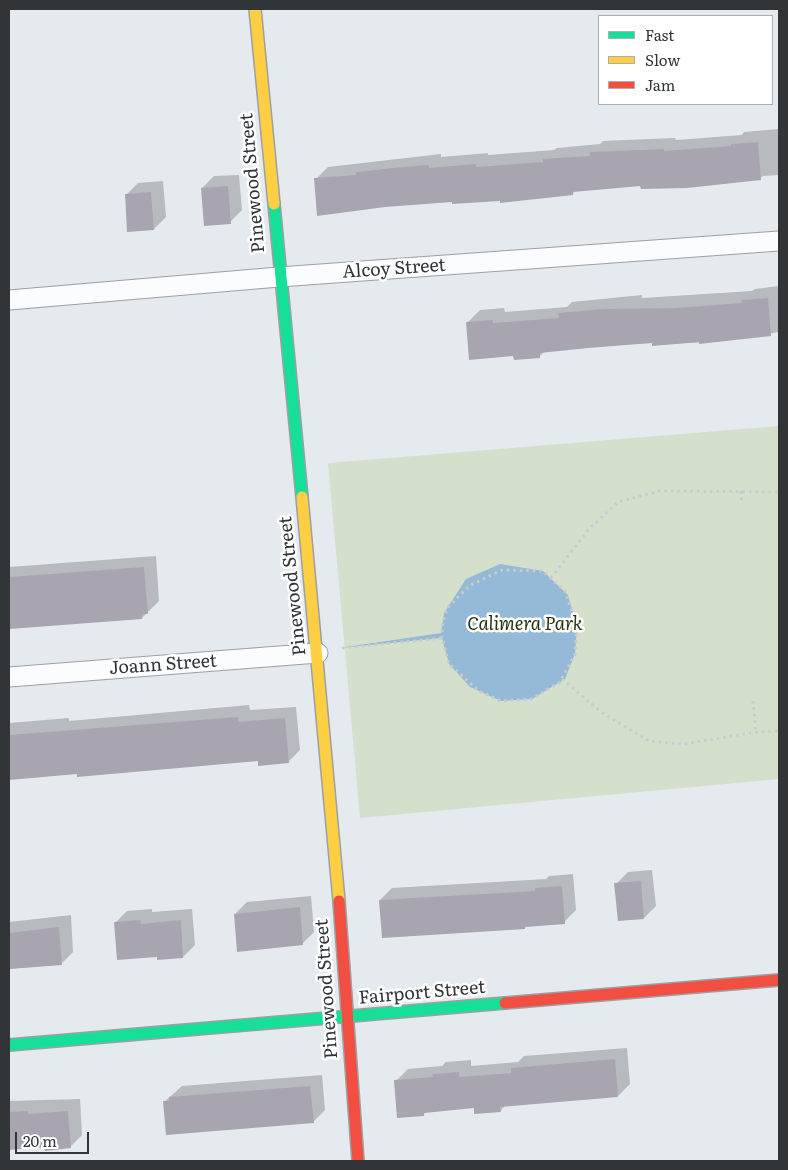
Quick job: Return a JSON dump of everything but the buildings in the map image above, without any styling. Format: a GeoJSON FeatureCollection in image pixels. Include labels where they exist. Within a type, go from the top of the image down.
{"type":"FeatureCollection","features":[{"type":"Feature","properties":{"kind":"street","name":"Pinewood Street"},"geometry":{"type":"LineString","coordinates":[[255,9],[279,277],[318,653],[334,835],[358,1161]]}},
{"type":"Feature","properties":{"kind":"street","name":"Alcoy Street"},"geometry":{"type":"LineString","coordinates":[[9,300],[279,277],[779,240]]}},
{"type":"Feature","properties":{"kind":"street","name":"Joann Street"},"geometry":{"type":"LineString","coordinates":[[9,677],[318,653]]}},
{"type":"Feature","properties":{"kind":"street","name":"Fairport Street"},"geometry":{"type":"LineString","coordinates":[[9,1046],[779,980]]}},
{"type":"Feature","properties":{"kind":"path"},"geometry":{"type":"LineString","coordinates":[[551,578],[588,530],[618,502],[660,491],[779,492]]}},
{"type":"Feature","properties":{"kind":"path"},"geometry":{"type":"LineString","coordinates":[[741,491],[742,504]]}},
{"type":"Feature","properties":{"kind":"path"},"geometry":{"type":"LineString","coordinates":[[502,570],[543,571],[551,578],[565,591],[577,627],[574,654],[560,682],[532,699],[501,701],[479,691],[449,664],[442,638],[442,626],[447,608],[469,586],[502,570]]}},
{"type":"Feature","properties":{"kind":"path"},"geometry":{"type":"LineString","coordinates":[[339,648],[442,638]]}},
{"type":"Feature","properties":{"kind":"path"},"geometry":{"type":"LineString","coordinates":[[562,678],[600,712],[650,741],[684,744],[756,732],[779,731]]}},
{"type":"Feature","properties":{"kind":"path"},"geometry":{"type":"LineString","coordinates":[[753,701],[756,732]]}},
{"type":"Feature","properties":{"kind":"green space","name":"Calimera Park"},"geometry":{"type":"Polygon","coordinates":[[[779,426],[779,779],[360,818],[328,463],[779,426]]]}},
{"type":"Feature","properties":{"kind":"water"},"geometry":{"type":"Polygon","coordinates":[[[500,564],[543,571],[568,595],[577,627],[575,654],[565,679],[532,699],[501,701],[470,687],[449,664],[442,638],[339,648],[441,633],[444,613],[466,579],[500,564]]]}},
{"type":"Feature","properties":{"kind":"traffic: fast"},"geometry":{"type":"LineString","coordinates":[[274,204],[302,497]]}},
{"type":"Feature","properties":{"kind":"traffic: fast"},"geometry":{"type":"LineString","coordinates":[[9,1045],[505,1003]]}},
{"type":"Feature","properties":{"kind":"traffic: slow"},"geometry":{"type":"LineString","coordinates":[[255,9],[274,204]]}},
{"type":"Feature","properties":{"kind":"traffic: slow"},"geometry":{"type":"LineString","coordinates":[[302,497],[339,901]]}},
{"type":"Feature","properties":{"kind":"traffic: jam"},"geometry":{"type":"LineString","coordinates":[[339,901],[358,1161]]}},
{"type":"Feature","properties":{"kind":"traffic: jam"},"geometry":{"type":"LineString","coordinates":[[505,1003],[779,980]]}}]}
